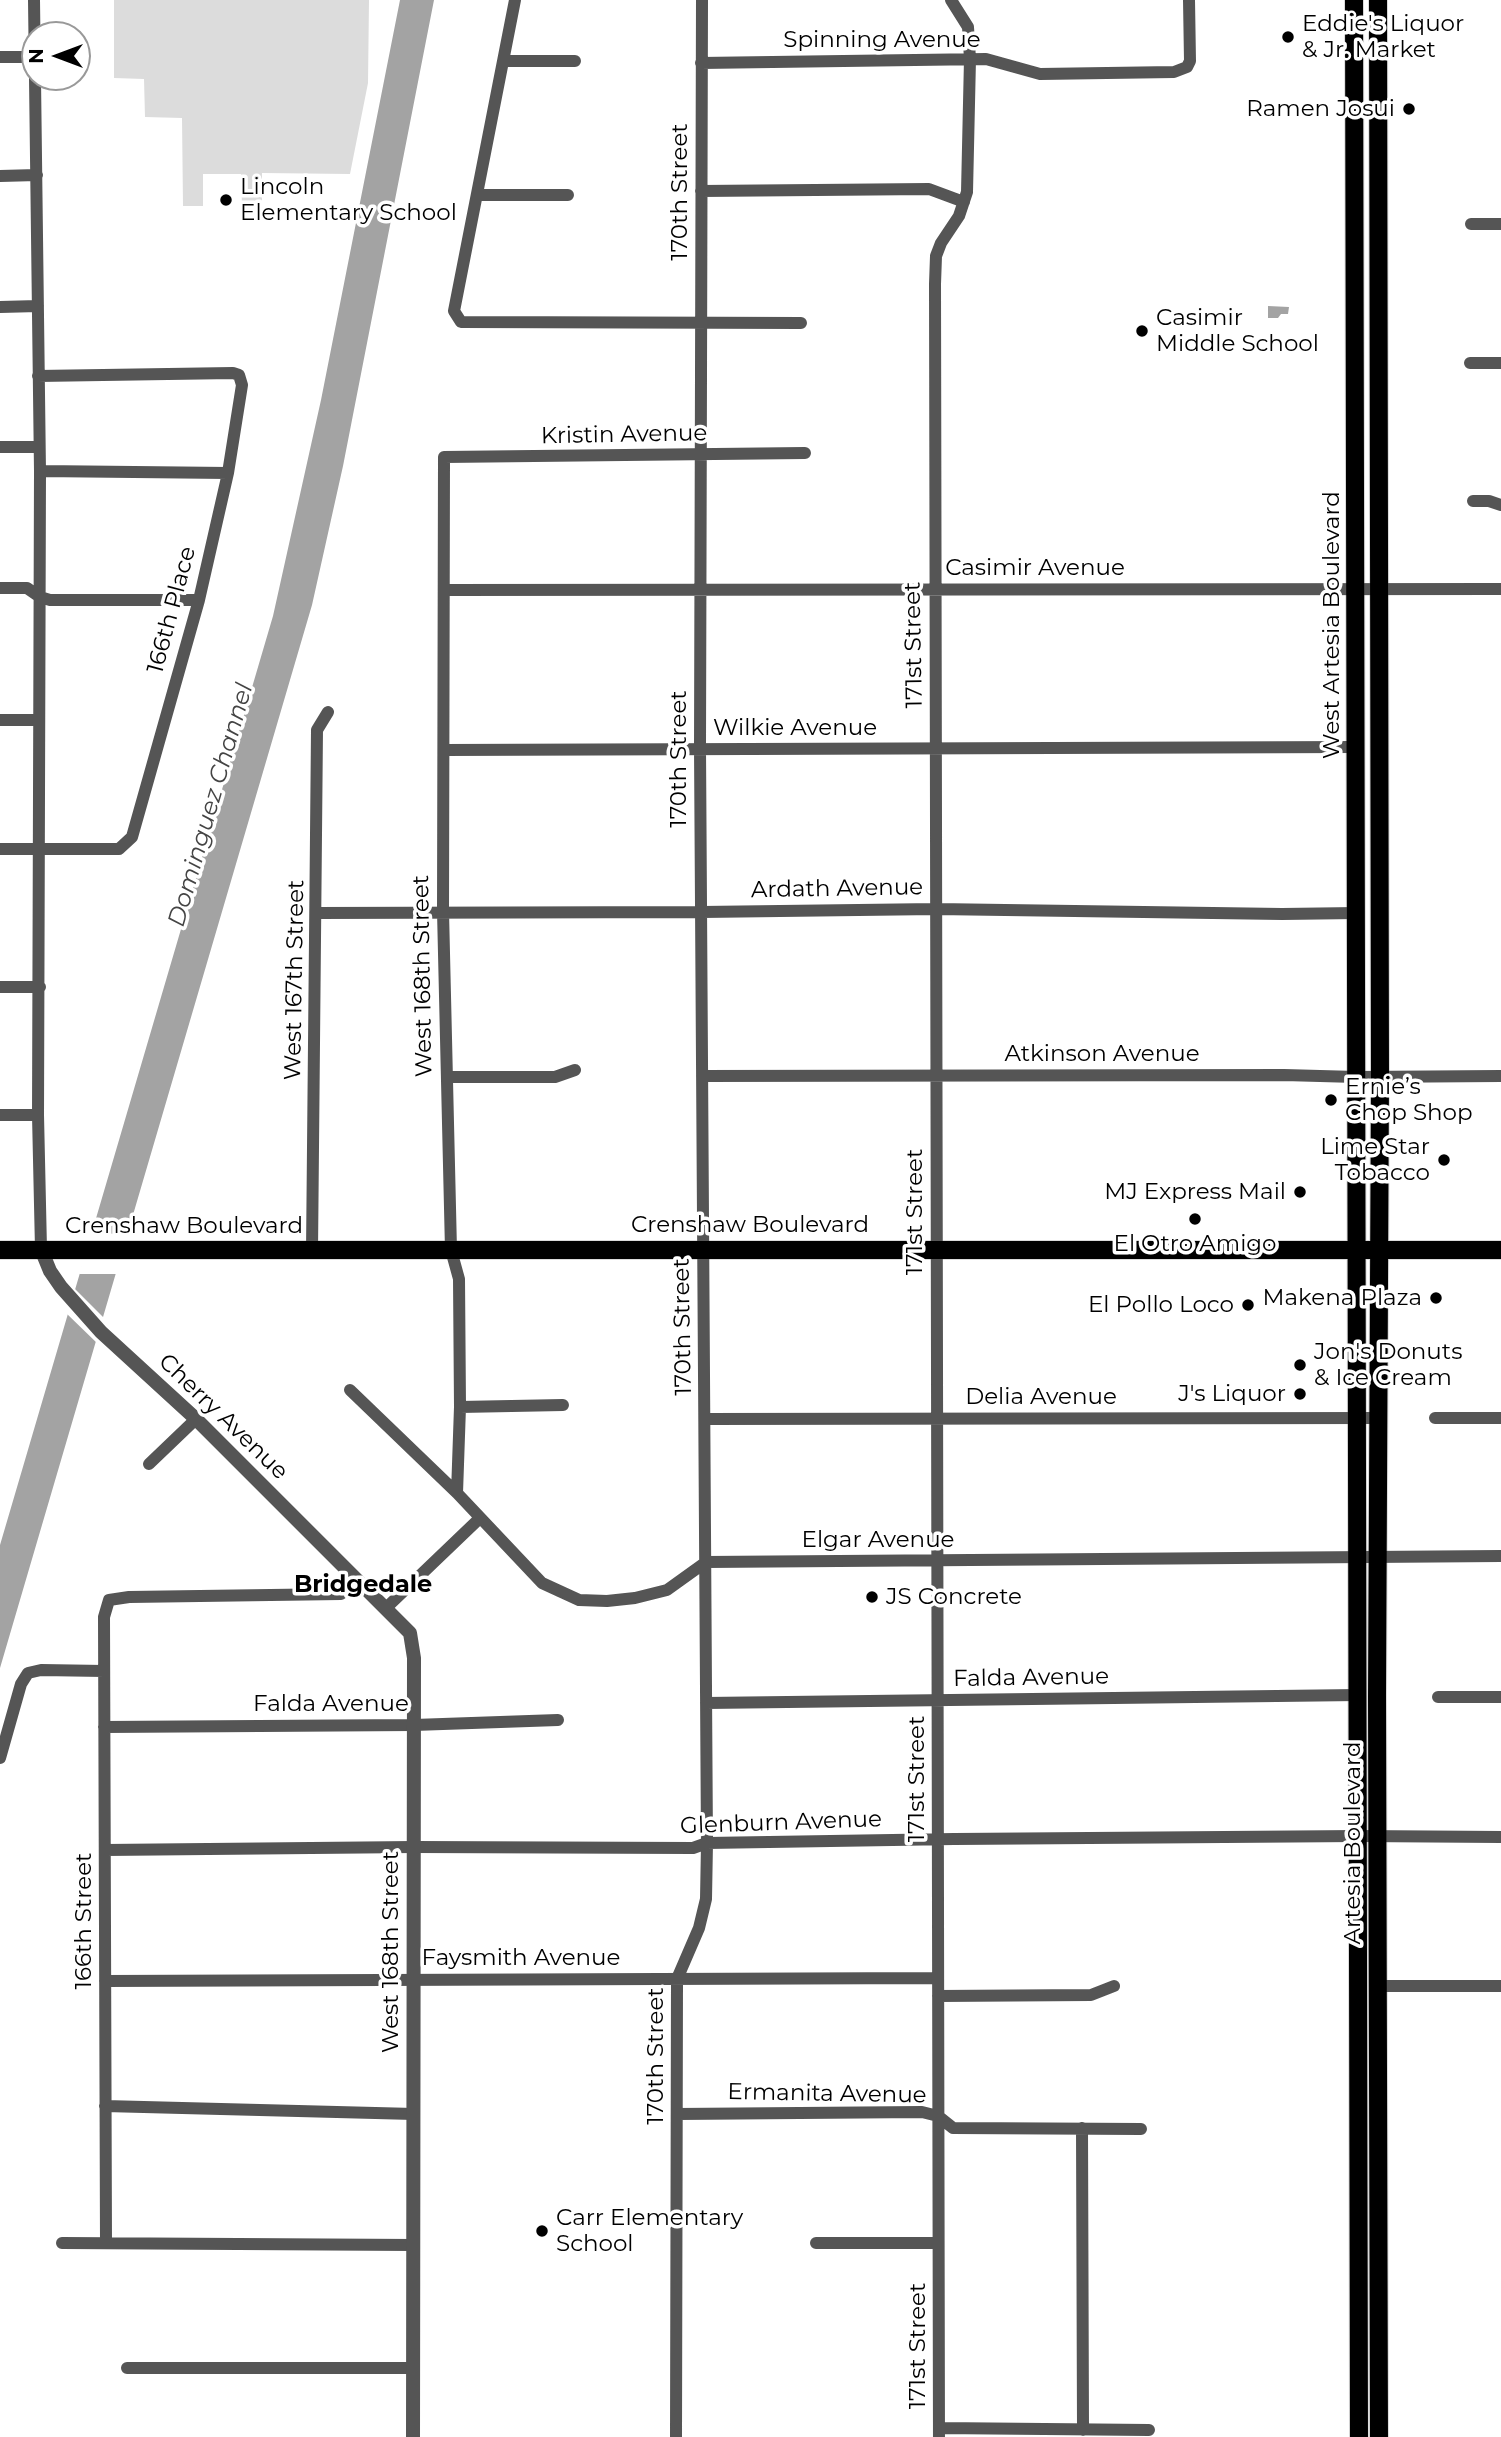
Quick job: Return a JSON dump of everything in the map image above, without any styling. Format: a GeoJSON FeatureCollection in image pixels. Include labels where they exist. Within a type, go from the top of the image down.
{"type":"FeatureCollection","features":[{"type":"Feature","properties":{"kind":"main road","name":"West Artesia Boulevard"},"geometry":{"type":"LineString","coordinates":[[1354,0],[1357,1250]]}},
{"type":"Feature","properties":{"kind":"main road","name":"West Artesia Boulevard"},"geometry":{"type":"LineString","coordinates":[[1378,0],[1379,1250]]}},
{"type":"Feature","properties":{"kind":"main road","name":"Crenshaw Boulevard"},"geometry":{"type":"LineString","coordinates":[[0,1250],[1501,1250]]}},
{"type":"Feature","properties":{"kind":"main road","name":"Artesia Boulevard"},"geometry":{"type":"LineString","coordinates":[[1357,1250],[1359,2437]]}},
{"type":"Feature","properties":{"kind":"main road","name":"Artesia Boulevard"},"geometry":{"type":"LineString","coordinates":[[1379,1250],[1379,2437]]}},
{"type":"Feature","properties":{"kind":"street"},"geometry":{"type":"LineString","coordinates":[[34,0],[34,21]]}},
{"type":"Feature","properties":{"kind":"street"},"geometry":{"type":"LineString","coordinates":[[515,0],[454,311],[461,322],[801,323]]}},
{"type":"Feature","properties":{"kind":"street","name":"170th Street"},"geometry":{"type":"LineString","coordinates":[[676,2437],[677,1979],[699,1928],[706,1899],[707,1843],[700,748],[702,0]]}},
{"type":"Feature","properties":{"kind":"street","name":"171st Street"},"geometry":{"type":"LineString","coordinates":[[939,2432],[935,271],[936,256],[941,243],[959,216],[969,182],[970,59],[968,27],[951,0]]}},
{"type":"Feature","properties":{"kind":"street","name":"Spinning Avenue"},"geometry":{"type":"LineString","coordinates":[[701,63],[986,59],[1040,74],[1174,72],[1187,68],[1190,61],[1189,0]]}},
{"type":"Feature","properties":{"kind":"street"},"geometry":{"type":"LineString","coordinates":[[0,57],[21,57]]}},
{"type":"Feature","properties":{"kind":"street"},"geometry":{"type":"LineString","coordinates":[[503,61],[575,61]]}},
{"type":"Feature","properties":{"kind":"street"},"geometry":{"type":"LineString","coordinates":[[34,91],[40,471],[38,1115],[41,1250]]}},
{"type":"Feature","properties":{"kind":"street"},"geometry":{"type":"LineString","coordinates":[[0,176],[37,175]]}},
{"type":"Feature","properties":{"kind":"street"},"geometry":{"type":"LineString","coordinates":[[701,191],[929,189],[964,202]]}},
{"type":"Feature","properties":{"kind":"street"},"geometry":{"type":"LineString","coordinates":[[477,195],[568,195]]}},
{"type":"Feature","properties":{"kind":"street"},"geometry":{"type":"LineString","coordinates":[[1471,224],[1501,224]]}},
{"type":"Feature","properties":{"kind":"street"},"geometry":{"type":"LineString","coordinates":[[0,307],[38,306]]}},
{"type":"Feature","properties":{"kind":"street"},"geometry":{"type":"LineString","coordinates":[[1470,363],[1501,363]]}},
{"type":"Feature","properties":{"kind":"street","name":"166th Place"},"geometry":{"type":"LineString","coordinates":[[38,376],[186,373],[239,375],[242,385],[228,473],[198,600],[132,837],[119,849],[40,849]]}},
{"type":"Feature","properties":{"kind":"street"},"geometry":{"type":"LineString","coordinates":[[0,447],[39,447]]}},
{"type":"Feature","properties":{"kind":"street","name":"Kristin Avenue"},"geometry":{"type":"LineString","coordinates":[[444,457],[805,453]]}},
{"type":"Feature","properties":{"kind":"street","name":"West 168th Street"},"geometry":{"type":"LineString","coordinates":[[444,457],[443,911],[451,1250],[459,1279],[460,1407],[457,1493]]}},
{"type":"Feature","properties":{"kind":"street"},"geometry":{"type":"LineString","coordinates":[[40,471],[228,473]]}},
{"type":"Feature","properties":{"kind":"street"},"geometry":{"type":"LineString","coordinates":[[1473,501],[1489,501],[1501,505]]}},
{"type":"Feature","properties":{"kind":"street"},"geometry":{"type":"LineString","coordinates":[[0,588],[27,587],[40,597],[50,600],[198,600]]}},
{"type":"Feature","properties":{"kind":"street","name":"Casimir Avenue"},"geometry":{"type":"LineString","coordinates":[[444,590],[1501,589]]}},
{"type":"Feature","properties":{"kind":"street","name":"West 167th Street"},"geometry":{"type":"LineString","coordinates":[[312,1251],[317,730],[328,712]]}},
{"type":"Feature","properties":{"kind":"street"},"geometry":{"type":"LineString","coordinates":[[0,720],[38,720]]}},
{"type":"Feature","properties":{"kind":"street","name":"Wilkie Avenue"},"geometry":{"type":"LineString","coordinates":[[444,750],[1356,747]]}},
{"type":"Feature","properties":{"kind":"street"},"geometry":{"type":"LineString","coordinates":[[0,849],[40,849]]}},
{"type":"Feature","properties":{"kind":"street","name":"Ardath Avenue"},"geometry":{"type":"LineString","coordinates":[[317,913],[936,909],[1357,913]]}},
{"type":"Feature","properties":{"kind":"street"},"geometry":{"type":"LineString","coordinates":[[0,987],[40,987]]}},
{"type":"Feature","properties":{"kind":"street"},"geometry":{"type":"LineString","coordinates":[[448,1077],[555,1077],[575,1070]]}},
{"type":"Feature","properties":{"kind":"street","name":"Atkinson Avenue"},"geometry":{"type":"LineString","coordinates":[[702,1076],[1501,1076]]}},
{"type":"Feature","properties":{"kind":"street"},"geometry":{"type":"LineString","coordinates":[[0,1115],[38,1115]]}},
{"type":"Feature","properties":{"kind":"street","name":"Cherry Avenue"},"geometry":{"type":"LineString","coordinates":[[41,1250],[50,1271],[101,1332],[196,1419],[386,1608]]}},
{"type":"Feature","properties":{"kind":"street"},"geometry":{"type":"LineString","coordinates":[[350,1390],[457,1493],[542,1583],[579,1600],[635,1598],[667,1590],[706,1562]]}},
{"type":"Feature","properties":{"kind":"street"},"geometry":{"type":"LineString","coordinates":[[460,1407],[563,1405]]}},
{"type":"Feature","properties":{"kind":"street","name":"Delia Avenue"},"geometry":{"type":"LineString","coordinates":[[705,1419],[1378,1418]]}},
{"type":"Feature","properties":{"kind":"street"},"geometry":{"type":"LineString","coordinates":[[1435,1418],[1501,1418]]}},
{"type":"Feature","properties":{"kind":"street"},"geometry":{"type":"LineString","coordinates":[[149,1464],[196,1419]]}},
{"type":"Feature","properties":{"kind":"street"},"geometry":{"type":"LineString","coordinates":[[386,1608],[480,1518]]}},
{"type":"Feature","properties":{"kind":"street","name":"Elgar Avenue"},"geometry":{"type":"LineString","coordinates":[[706,1562],[1501,1556]]}},
{"type":"Feature","properties":{"kind":"street","name":"166th Street"},"geometry":{"type":"LineString","coordinates":[[106,2243],[104,1618],[109,1600],[129,1597],[341,1594],[357,1580]]}},
{"type":"Feature","properties":{"kind":"street","name":"West 168th Street"},"geometry":{"type":"LineString","coordinates":[[386,1608],[410,1633],[414,1658],[413,2437]]}},
{"type":"Feature","properties":{"kind":"street"},"geometry":{"type":"LineString","coordinates":[[0,1758],[22,1684],[28,1674],[41,1670],[104,1671]]}},
{"type":"Feature","properties":{"kind":"street","name":"Falda Avenue"},"geometry":{"type":"LineString","coordinates":[[706,1703],[1358,1695]]}},
{"type":"Feature","properties":{"kind":"street"},"geometry":{"type":"LineString","coordinates":[[1438,1697],[1501,1697]]}},
{"type":"Feature","properties":{"kind":"street","name":"Falda Avenue"},"geometry":{"type":"LineString","coordinates":[[104,1727],[414,1725],[558,1720]]}},
{"type":"Feature","properties":{"kind":"street","name":"Glenburn Avenue"},"geometry":{"type":"LineString","coordinates":[[104,1850],[693,1848],[707,1843],[938,1839],[1501,1837]]}},
{"type":"Feature","properties":{"kind":"street","name":"Faysmith Avenue"},"geometry":{"type":"LineString","coordinates":[[105,1981],[938,1978]]}},
{"type":"Feature","properties":{"kind":"street"},"geometry":{"type":"LineString","coordinates":[[938,1996],[1091,1996],[1114,1986]]}},
{"type":"Feature","properties":{"kind":"street"},"geometry":{"type":"LineString","coordinates":[[1378,1986],[1501,1986]]}},
{"type":"Feature","properties":{"kind":"street"},"geometry":{"type":"LineString","coordinates":[[105,2106],[414,2114]]}},
{"type":"Feature","properties":{"kind":"street","name":"Ermanita Avenue"},"geometry":{"type":"LineString","coordinates":[[677,2114],[922,2112],[938,2116],[953,2128],[1141,2129]]}},
{"type":"Feature","properties":{"kind":"street"},"geometry":{"type":"LineString","coordinates":[[1083,2128],[1083,2430]]}},
{"type":"Feature","properties":{"kind":"street"},"geometry":{"type":"LineString","coordinates":[[62,2243],[414,2245]]}},
{"type":"Feature","properties":{"kind":"street"},"geometry":{"type":"LineString","coordinates":[[816,2243],[938,2243]]}},
{"type":"Feature","properties":{"kind":"street"},"geometry":{"type":"LineString","coordinates":[[127,2368],[413,2368]]}},
{"type":"Feature","properties":{"kind":"street"},"geometry":{"type":"LineString","coordinates":[[939,2432],[1149,2430]]}},
{"type":"Feature","properties":{"kind":"shaded area"},"geometry":{"type":"Polygon","coordinates":[[[114,0],[369,0],[368,83],[350,174],[262,173],[262,206],[242,206],[241,174],[203,174],[203,206],[183,206],[182,118],[145,117],[144,79],[114,78],[114,0]]]}},
{"type":"Feature","properties":{"kind":"shaded area"},"geometry":{"type":"Polygon","coordinates":[[[400,0],[434,0],[343,466],[312,605],[0,1668],[0,1545],[273,616],[321,400],[400,0]]]}},
{"type":"Feature","properties":{"kind":"shaded area"},"geometry":{"type":"Polygon","coordinates":[[[1268,306],[1289,307],[1288,314],[1268,318],[1268,306]]]}},
{"type":"Feature","properties":{"kind":"pier"},"geometry":{"type":"Polygon","coordinates":[[[90,1233],[131,1234],[118,1274],[79,1274],[90,1233]]]}},
{"type":"Feature","properties":{"kind":"pier"},"geometry":{"type":"Polygon","coordinates":[[[74,1288],[105,1319],[98,1344],[66,1313],[74,1288]]]}},
{"type":"Feature","properties":{"kind":"place","name":"Eddie's Liquor & Jr. Market"},"geometry":{"type":"Point","coordinates":[1288,37]}},
{"type":"Feature","properties":{"kind":"place","name":"Ramen Josui"},"geometry":{"type":"Point","coordinates":[1409,109]}},
{"type":"Feature","properties":{"kind":"place","name":"Lincoln Elementary School"},"geometry":{"type":"Point","coordinates":[226,200]}},
{"type":"Feature","properties":{"kind":"place","name":"Casimir Middle School"},"geometry":{"type":"Point","coordinates":[1142,331]}},
{"type":"Feature","properties":{"kind":"place","name":"Ernie’s Chop Shop"},"geometry":{"type":"Point","coordinates":[1331,1100]}},
{"type":"Feature","properties":{"kind":"place","name":"Lime Star Tobacco"},"geometry":{"type":"Point","coordinates":[1444,1160]}},
{"type":"Feature","properties":{"kind":"place","name":"MJ Express Mail"},"geometry":{"type":"Point","coordinates":[1300,1192]}},
{"type":"Feature","properties":{"kind":"place","name":"El Otro Amigo"},"geometry":{"type":"Point","coordinates":[1195,1219]}},
{"type":"Feature","properties":{"kind":"place","name":"Makena Plaza"},"geometry":{"type":"Point","coordinates":[1436,1298]}},
{"type":"Feature","properties":{"kind":"place","name":"El Pollo Loco"},"geometry":{"type":"Point","coordinates":[1248,1305]}},
{"type":"Feature","properties":{"kind":"place","name":"Jon's Donuts & Ice Cream"},"geometry":{"type":"Point","coordinates":[1300,1365]}},
{"type":"Feature","properties":{"kind":"place","name":"J's Liquor"},"geometry":{"type":"Point","coordinates":[1300,1394]}},
{"type":"Feature","properties":{"kind":"place","name":"JS Concrete"},"geometry":{"type":"Point","coordinates":[872,1597]}},
{"type":"Feature","properties":{"kind":"place","name":"Carr Elementary School"},"geometry":{"type":"Point","coordinates":[542,2231]}},
{"type":"Feature","properties":{"kind":"district","name":"Bridgedale"},"geometry":{"type":"Point","coordinates":[363,1585]}},
{"type":"Feature","properties":{"kind":"water label","name":"Dominguez Channel"},"geometry":{"type":"Point","coordinates":[211,805]}}]}
